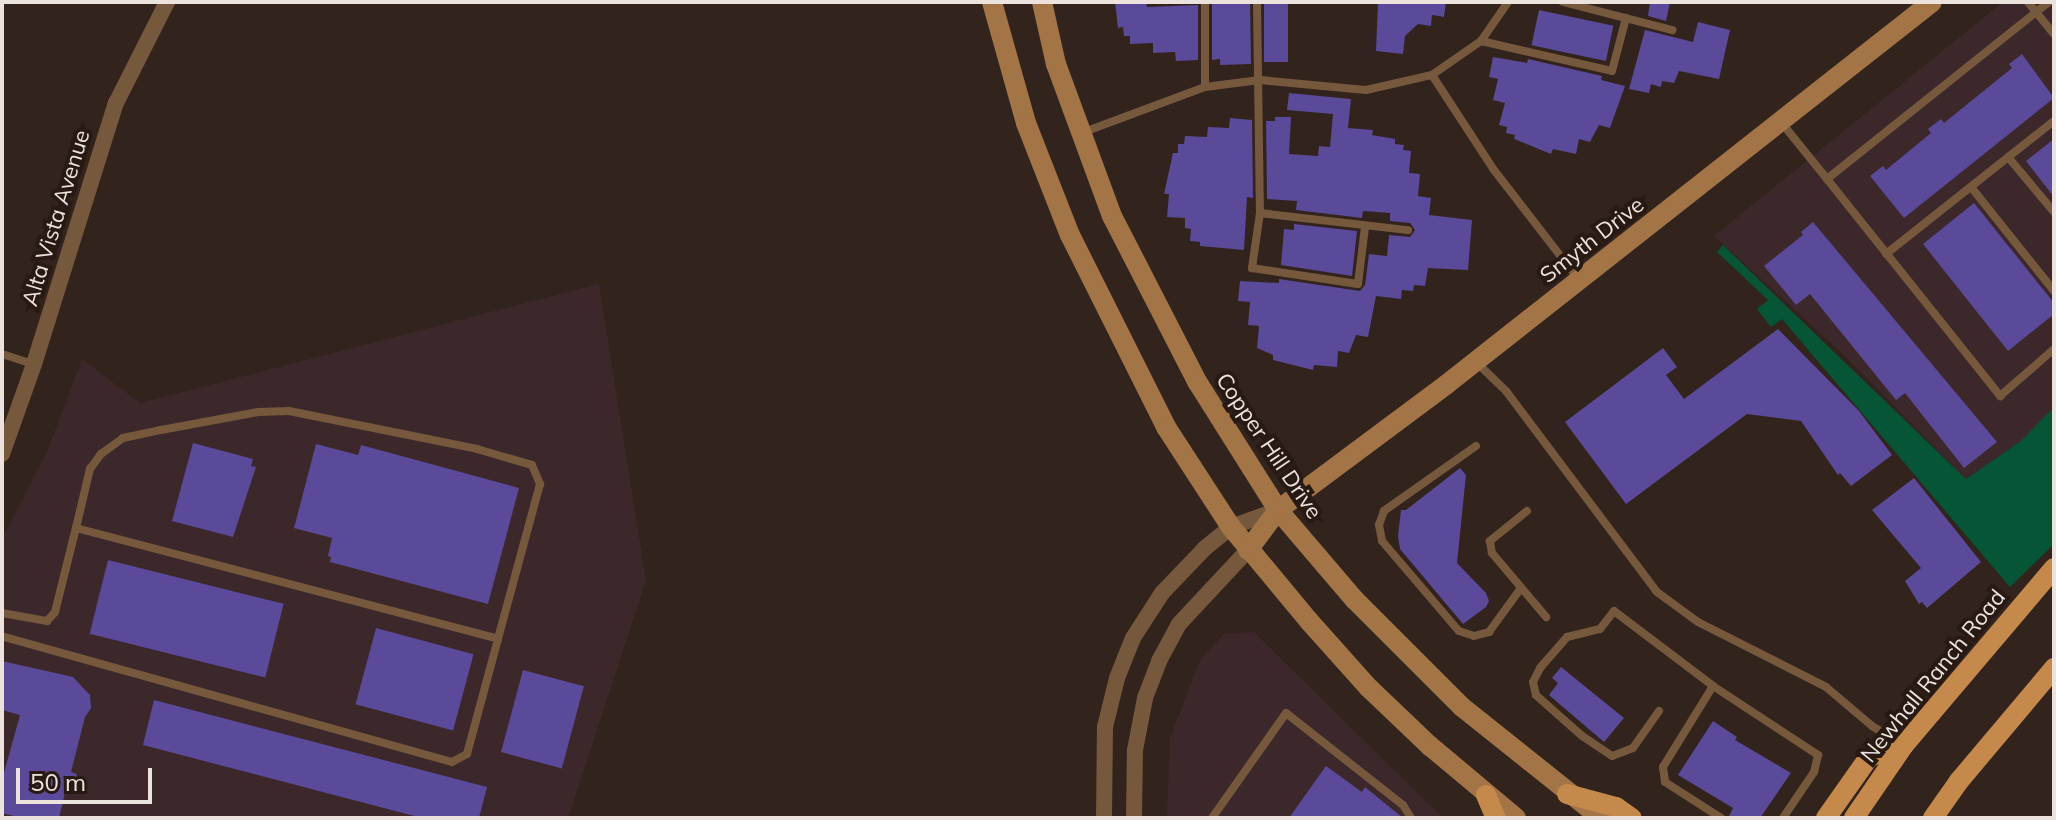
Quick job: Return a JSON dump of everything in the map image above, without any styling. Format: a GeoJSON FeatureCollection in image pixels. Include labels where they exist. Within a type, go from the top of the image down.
{"type":"FeatureCollection","features":[{"type":"Feature","properties":{"kind":"main road"},"geometry":{"type":"LineString","coordinates":[[992,2],[1026,123],[1070,235],[1166,427],[1248,550],[1369,688],[1486,795],[1516,818]]}},
{"type":"Feature","properties":{"kind":"main road","name":"Copper Hill Drive"},"geometry":{"type":"LineString","coordinates":[[1042,2],[1056,64],[1079,134],[1112,216],[1147,290],[1198,383],[1278,510],[1355,600],[1462,707],[1567,794],[1601,818]]}},
{"type":"Feature","properties":{"kind":"main road","name":"Smyth Drive"},"geometry":{"type":"LineString","coordinates":[[1248,550],[1278,510],[1475,362],[1932,2]]}},
{"type":"Feature","properties":{"kind":"main road","name":"Newhall Ranch Road"},"geometry":{"type":"LineString","coordinates":[[1854,818],[1904,745],[2054,568]]}},
{"type":"Feature","properties":{"kind":"main road"},"geometry":{"type":"LineString","coordinates":[[1933,818],[1945,809],[2054,668]]}},
{"type":"Feature","properties":{"kind":"main road"},"geometry":{"type":"LineString","coordinates":[[1826,818],[1869,757],[1904,745]]}},
{"type":"Feature","properties":{"kind":"main road"},"geometry":{"type":"LineString","coordinates":[[1567,794],[1616,807],[1632,818]]}},
{"type":"Feature","properties":{"kind":"main road"},"geometry":{"type":"LineString","coordinates":[[1486,795],[1496,818]]}},
{"type":"Feature","properties":{"kind":"street","name":"Alta Vista Avenue"},"geometry":{"type":"LineString","coordinates":[[2,454],[34,364],[116,103],[167,2]]}},
{"type":"Feature","properties":{"kind":"street"},"geometry":{"type":"LineString","coordinates":[[1104,818],[1105,727],[1117,678],[1133,638],[1162,593],[1205,548],[1231,527],[1278,510]]}},
{"type":"Feature","properties":{"kind":"street"},"geometry":{"type":"LineString","coordinates":[[1134,818],[1135,750],[1145,698],[1159,661],[1179,624],[1248,550]]}},
{"type":"Feature","properties":{"kind":"lane"},"geometry":{"type":"LineString","coordinates":[[1205,2],[1205,87]]}},
{"type":"Feature","properties":{"kind":"lane"},"geometry":{"type":"LineString","coordinates":[[1257,2],[1260,213],[1252,268],[1358,284],[1365,227]]}},
{"type":"Feature","properties":{"kind":"lane"},"geometry":{"type":"LineString","coordinates":[[1079,134],[1205,87],[1260,80],[1366,90],[1432,75],[1481,41],[1508,2]]}},
{"type":"Feature","properties":{"kind":"lane"},"geometry":{"type":"LineString","coordinates":[[1563,2],[1672,30]]}},
{"type":"Feature","properties":{"kind":"lane"},"geometry":{"type":"LineString","coordinates":[[2028,2],[2054,34]]}},
{"type":"Feature","properties":{"kind":"lane"},"geometry":{"type":"LineString","coordinates":[[1827,179],[2049,2]]}},
{"type":"Feature","properties":{"kind":"lane"},"geometry":{"type":"LineString","coordinates":[[1481,41],[1612,71],[1626,18]]}},
{"type":"Feature","properties":{"kind":"lane"},"geometry":{"type":"LineString","coordinates":[[1432,75],[1494,170],[1579,281]]}},
{"type":"Feature","properties":{"kind":"lane"},"geometry":{"type":"LineString","coordinates":[[1886,254],[2054,121]]}},
{"type":"Feature","properties":{"kind":"lane"},"geometry":{"type":"LineString","coordinates":[[1781,122],[2000,396],[2054,349]]}},
{"type":"Feature","properties":{"kind":"lane"},"geometry":{"type":"LineString","coordinates":[[2008,157],[2054,212]]}},
{"type":"Feature","properties":{"kind":"lane"},"geometry":{"type":"LineString","coordinates":[[1971,187],[2054,291]]}},
{"type":"Feature","properties":{"kind":"lane"},"geometry":{"type":"LineString","coordinates":[[1260,213],[1408,230]]}},
{"type":"Feature","properties":{"kind":"lane"},"geometry":{"type":"LineString","coordinates":[[2,354],[34,364]]}},
{"type":"Feature","properties":{"kind":"lane"},"geometry":{"type":"LineString","coordinates":[[1475,362],[1506,391],[1657,592],[1698,622],[1826,687],[1872,726],[1904,745]]}},
{"type":"Feature","properties":{"kind":"lane"},"geometry":{"type":"LineString","coordinates":[[2,613],[47,621],[55,612],[90,469],[101,454],[123,438],[258,412],[289,411],[477,449],[532,465],[540,484],[467,754],[452,762],[2,636]]}},
{"type":"Feature","properties":{"kind":"lane"},"geometry":{"type":"LineString","coordinates":[[1476,446],[1384,511],[1379,525],[1382,541],[1459,631],[1474,636],[1489,632],[1521,588]]}},
{"type":"Feature","properties":{"kind":"lane"},"geometry":{"type":"LineString","coordinates":[[1527,511],[1490,541],[1492,553],[1546,617]]}},
{"type":"Feature","properties":{"kind":"lane"},"geometry":{"type":"LineString","coordinates":[[76,528],[498,639]]}},
{"type":"Feature","properties":{"kind":"lane"},"geometry":{"type":"LineString","coordinates":[[1659,711],[1633,748],[1612,756],[1603,753],[1536,695],[1533,682],[1540,668],[1567,637],[1600,629],[1614,611],[1713,686],[1818,755],[1814,772],[1783,818]]}},
{"type":"Feature","properties":{"kind":"lane"},"geometry":{"type":"LineString","coordinates":[[1713,686],[1663,767],[1665,782],[1721,818]]}},
{"type":"Feature","properties":{"kind":"lane"},"geometry":{"type":"LineString","coordinates":[[1212,818],[1286,713],[1403,805],[1411,818]]}},
{"type":"Feature","properties":{"kind":"shaded area"},"geometry":{"type":"Polygon","coordinates":[[[2003,2],[2054,2],[2054,407],[2021,441],[1966,479],[1843,354],[1714,236],[2003,2]]]}},
{"type":"Feature","properties":{"kind":"shaded area"},"geometry":{"type":"Polygon","coordinates":[[[599,284],[646,581],[568,818],[2,818],[2,538],[47,452],[82,359],[140,403],[599,284]]]}},
{"type":"Feature","properties":{"kind":"shaded area"},"geometry":{"type":"Polygon","coordinates":[[[1254,632],[1443,818],[1167,818],[1170,738],[1200,660],[1224,634],[1254,632]]]}},
{"type":"Feature","properties":{"kind":"green space"},"geometry":{"type":"Polygon","coordinates":[[[1723,245],[1966,479],[2021,441],[2054,407],[2054,544],[2010,587],[1782,319],[1771,327],[1757,309],[1768,300],[1717,252],[1723,245]]]}},
{"type":"Feature","properties":{"kind":"building"},"geometry":{"type":"Polygon","coordinates":[[[1115,2],[1146,2],[1147,7],[1198,5],[1198,60],[1176,61],[1175,52],[1153,53],[1153,43],[1130,44],[1130,36],[1124,36],[1123,27],[1118,28],[1115,2]]]}},
{"type":"Feature","properties":{"kind":"building"},"geometry":{"type":"Polygon","coordinates":[[[1250,2],[1251,64],[1220,65],[1220,59],[1212,60],[1212,4],[1250,2]]]}},
{"type":"Feature","properties":{"kind":"building"},"geometry":{"type":"Polygon","coordinates":[[[1264,2],[1288,2],[1288,62],[1264,62],[1264,2]]]}},
{"type":"Feature","properties":{"kind":"building"},"geometry":{"type":"Polygon","coordinates":[[[1378,2],[1446,2],[1444,17],[1432,15],[1431,26],[1418,24],[1405,36],[1403,54],[1376,51],[1378,2]]]}},
{"type":"Feature","properties":{"kind":"building"},"geometry":{"type":"Polygon","coordinates":[[[1650,2],[1670,2],[1666,21],[1648,16],[1650,2]]]}},
{"type":"Feature","properties":{"kind":"building"},"geometry":{"type":"Polygon","coordinates":[[[1539,10],[1613,26],[1606,61],[1532,45],[1539,10]]]}},
{"type":"Feature","properties":{"kind":"building"},"geometry":{"type":"Polygon","coordinates":[[[1698,22],[1730,30],[1719,79],[1679,71],[1674,83],[1662,81],[1661,87],[1651,84],[1649,93],[1629,89],[1645,30],[1693,42],[1698,22]]]}},
{"type":"Feature","properties":{"kind":"building"},"geometry":{"type":"Polygon","coordinates":[[[2022,54],[2054,98],[1904,218],[1870,176],[1883,166],[1886,170],[1931,133],[1928,129],[1941,119],[1944,123],[2012,68],[2009,64],[2022,54]]]}},
{"type":"Feature","properties":{"kind":"building"},"geometry":{"type":"Polygon","coordinates":[[[1493,57],[1527,63],[1528,59],[1602,76],[1601,80],[1625,86],[1610,128],[1599,125],[1590,142],[1579,139],[1576,154],[1553,149],[1551,154],[1514,139],[1515,135],[1506,133],[1507,127],[1499,125],[1505,103],[1493,100],[1498,79],[1489,77],[1493,57]]]}},
{"type":"Feature","properties":{"kind":"building"},"geometry":{"type":"Polygon","coordinates":[[[1289,93],[1351,99],[1348,128],[1373,130],[1372,135],[1395,139],[1395,144],[1404,145],[1403,150],[1411,151],[1409,173],[1420,174],[1418,196],[1431,198],[1429,215],[1472,220],[1468,270],[1428,268],[1425,286],[1414,285],[1413,291],[1402,290],[1401,299],[1376,296],[1368,337],[1356,335],[1349,353],[1338,351],[1337,367],[1314,365],[1313,370],[1273,360],[1273,355],[1257,348],[1259,326],[1248,325],[1250,302],[1238,301],[1240,281],[1279,283],[1279,279],[1360,291],[1365,285],[1369,254],[1387,256],[1389,235],[1410,237],[1415,230],[1410,223],[1390,221],[1390,213],[1363,211],[1362,218],[1296,210],[1297,201],[1267,199],[1266,121],[1275,121],[1275,117],[1291,117],[1289,154],[1318,156],[1319,146],[1330,147],[1333,114],[1287,110],[1289,93]]]}},
{"type":"Feature","properties":{"kind":"building"},"geometry":{"type":"Polygon","coordinates":[[[1230,118],[1252,120],[1253,198],[1247,197],[1244,250],[1200,246],[1200,242],[1190,241],[1191,229],[1185,228],[1185,218],[1167,217],[1169,194],[1164,194],[1173,153],[1178,153],[1178,144],[1184,144],[1185,136],[1207,137],[1208,127],[1229,128],[1230,118]]]}},
{"type":"Feature","properties":{"kind":"building"},"geometry":{"type":"Polygon","coordinates":[[[2054,139],[2054,197],[2026,161],[2054,139]]]}},
{"type":"Feature","properties":{"kind":"building"},"geometry":{"type":"Polygon","coordinates":[[[1974,203],[2054,303],[2054,314],[2008,351],[1923,244],[1974,203]]]}},
{"type":"Feature","properties":{"kind":"building"},"geometry":{"type":"Polygon","coordinates":[[[1813,222],[1997,442],[1964,468],[1905,393],[1896,400],[1810,294],[1796,305],[1764,266],[1803,235],[1801,232],[1813,222]]]}},
{"type":"Feature","properties":{"kind":"building"},"geometry":{"type":"Polygon","coordinates":[[[1294,224],[1357,231],[1352,276],[1281,265],[1284,229],[1294,230],[1294,224]]]}},
{"type":"Feature","properties":{"kind":"building"},"geometry":{"type":"Polygon","coordinates":[[[1778,329],[1859,411],[1892,455],[1851,486],[1840,473],[1838,475],[1801,421],[1747,414],[1626,504],[1565,422],[1663,348],[1677,367],[1666,375],[1684,399],[1778,329]]]}},
{"type":"Feature","properties":{"kind":"building"},"geometry":{"type":"Polygon","coordinates":[[[193,443],[253,459],[251,466],[256,467],[233,537],[172,521],[193,443]]]}},
{"type":"Feature","properties":{"kind":"building"},"geometry":{"type":"Polygon","coordinates":[[[316,444],[358,455],[361,445],[519,488],[488,604],[330,562],[331,557],[328,556],[332,538],[294,528],[316,444]]]}},
{"type":"Feature","properties":{"kind":"building"},"geometry":{"type":"Polygon","coordinates":[[[1460,468],[1466,475],[1457,563],[1486,593],[1489,601],[1486,607],[1463,624],[1400,549],[1398,536],[1401,510],[1406,510],[1460,468]]]}},
{"type":"Feature","properties":{"kind":"building"},"geometry":{"type":"Polygon","coordinates":[[[1914,478],[1981,562],[1927,608],[1922,602],[1919,604],[1905,581],[1921,568],[1872,510],[1914,478]]]}},
{"type":"Feature","properties":{"kind":"building"},"geometry":{"type":"Polygon","coordinates":[[[108,560],[284,604],[265,678],[90,634],[108,560]]]}},
{"type":"Feature","properties":{"kind":"building"},"geometry":{"type":"Polygon","coordinates":[[[376,628],[474,654],[453,730],[356,704],[376,628]]]}},
{"type":"Feature","properties":{"kind":"building"},"geometry":{"type":"Polygon","coordinates":[[[2,661],[73,677],[90,695],[91,708],[85,717],[71,772],[77,774],[73,790],[66,788],[59,818],[21,818],[2,813],[2,780],[20,715],[2,710],[2,661]]]}},
{"type":"Feature","properties":{"kind":"building"},"geometry":{"type":"Polygon","coordinates":[[[1561,667],[1624,718],[1604,742],[1549,695],[1558,683],[1552,678],[1561,667]]]}},
{"type":"Feature","properties":{"kind":"building"},"geometry":{"type":"Polygon","coordinates":[[[523,670],[584,686],[562,768],[501,752],[523,670]]]}},
{"type":"Feature","properties":{"kind":"building"},"geometry":{"type":"Polygon","coordinates":[[[154,700],[487,787],[479,818],[422,818],[143,745],[154,700]]]}},
{"type":"Feature","properties":{"kind":"building"},"geometry":{"type":"Polygon","coordinates":[[[1713,721],[1737,737],[1735,740],[1791,773],[1760,818],[1728,818],[1733,808],[1678,775],[1713,721]]]}},
{"type":"Feature","properties":{"kind":"building"},"geometry":{"type":"Polygon","coordinates":[[[1326,766],[1362,792],[1365,787],[1403,818],[1289,818],[1326,766]]]}}]}
